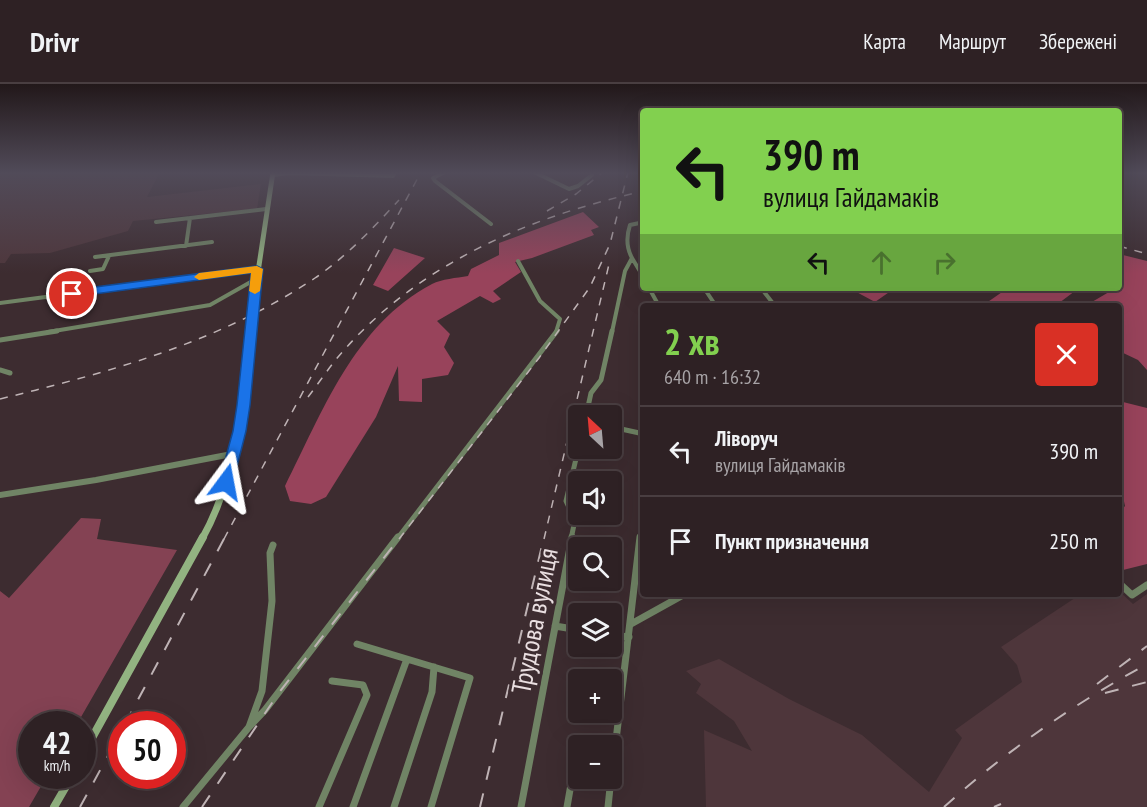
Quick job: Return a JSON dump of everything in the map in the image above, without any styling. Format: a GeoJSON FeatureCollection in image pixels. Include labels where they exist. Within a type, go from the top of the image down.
{"type":"FeatureCollection","features":[{"type":"Feature","properties":{"kind":"main road"},"geometry":{"type":"LineString","coordinates":[[96,731],[210,527],[226,482],[243,405],[257,269],[267,206]]}},
{"type":"Feature","properties":{"kind":"main road"},"geometry":{"type":"LineString","coordinates":[[54,807],[64,789]]}},
{"type":"Feature","properties":{"kind":"street"},"geometry":{"type":"LineString","coordinates":[[468,206],[491,224]]}},
{"type":"Feature","properties":{"kind":"street"},"geometry":{"type":"LineString","coordinates":[[156,222],[266,209]]}},
{"type":"Feature","properties":{"kind":"street"},"geometry":{"type":"LineString","coordinates":[[186,246],[190,218]]}},
{"type":"Feature","properties":{"kind":"street"},"geometry":{"type":"LineString","coordinates":[[640,223],[630,225],[627,251],[640,271]]}},
{"type":"Feature","properties":{"kind":"street"},"geometry":{"type":"LineString","coordinates":[[95,257],[212,243]]}},
{"type":"Feature","properties":{"kind":"street"},"geometry":{"type":"LineString","coordinates":[[90,271],[103,269],[109,256]]}},
{"type":"Feature","properties":{"kind":"street"},"geometry":{"type":"LineString","coordinates":[[588,405],[591,393],[601,380],[625,271],[632,258]]}},
{"type":"Feature","properties":{"kind":"street"},"geometry":{"type":"LineString","coordinates":[[183,807],[265,710],[559,328],[560,319],[546,309],[518,261]]}},
{"type":"Feature","properties":{"kind":"street"},"geometry":{"type":"LineString","coordinates":[[0,303],[257,269]]}},
{"type":"Feature","properties":{"kind":"street"},"geometry":{"type":"LineString","coordinates":[[0,340],[210,304],[256,279]]}},
{"type":"Feature","properties":{"kind":"street"},"geometry":{"type":"LineString","coordinates":[[763,291],[773,303]]}},
{"type":"Feature","properties":{"kind":"street"},"geometry":{"type":"LineString","coordinates":[[0,370],[10,373]]}},
{"type":"Feature","properties":{"kind":"street"},"geometry":{"type":"LineString","coordinates":[[622,429],[640,433]]}},
{"type":"Feature","properties":{"kind":"street"},"geometry":{"type":"LineString","coordinates":[[0,495],[96,480],[232,453]]}},
{"type":"Feature","properties":{"kind":"street","name":"Трудова вулиця"},"geometry":{"type":"LineString","coordinates":[[521,807],[575,520],[566,501],[576,459]]}},
{"type":"Feature","properties":{"kind":"street"},"geometry":{"type":"LineString","coordinates":[[615,735],[640,543]]}},
{"type":"Feature","properties":{"kind":"street"},"geometry":{"type":"LineString","coordinates":[[249,727],[262,691],[272,601],[270,553],[273,545]]}},
{"type":"Feature","properties":{"kind":"street"},"geometry":{"type":"LineString","coordinates":[[1122,586],[1132,595],[1147,585]]}},
{"type":"Feature","properties":{"kind":"street"},"geometry":{"type":"LineString","coordinates":[[631,624],[680,597]]}},
{"type":"Feature","properties":{"kind":"street"},"geometry":{"type":"LineString","coordinates":[[555,626],[568,628]]}},
{"type":"Feature","properties":{"kind":"street"},"geometry":{"type":"LineString","coordinates":[[622,636],[629,637]]}},
{"type":"Feature","properties":{"kind":"street"},"geometry":{"type":"LineString","coordinates":[[357,644],[470,678],[431,807]]}},
{"type":"Feature","properties":{"kind":"street"},"geometry":{"type":"LineString","coordinates":[[353,807],[407,659]]}},
{"type":"Feature","properties":{"kind":"street"},"geometry":{"type":"LineString","coordinates":[[394,807],[432,692],[434,667]]}},
{"type":"Feature","properties":{"kind":"street"},"geometry":{"type":"LineString","coordinates":[[319,807],[367,695],[363,685],[332,681]]}},
{"type":"Feature","properties":{"kind":"street"},"geometry":{"type":"LineString","coordinates":[[567,807],[570,789]]}},
{"type":"Feature","properties":{"kind":"street"},"geometry":{"type":"LineString","coordinates":[[608,807],[610,789]]}},
{"type":"Feature","properties":{"kind":"shaded area"},"geometry":{"type":"Polygon","coordinates":[[[0,206],[258,206],[257,209],[133,221],[128,231],[50,253],[11,254],[5,263],[0,263],[0,206]]]}},
{"type":"Feature","properties":{"kind":"shaded area"},"geometry":{"type":"Polygon","coordinates":[[[583,212],[599,227],[591,230],[594,235],[515,262],[521,272],[493,291],[501,299],[493,303],[480,296],[437,321],[450,334],[444,347],[454,363],[448,375],[422,379],[422,402],[399,401],[398,366],[376,417],[326,497],[311,504],[290,501],[285,486],[327,401],[361,347],[381,323],[405,301],[432,284],[468,276],[471,269],[499,255],[499,243],[583,212]]]}},
{"type":"Feature","properties":{"kind":"shaded area"},"geometry":{"type":"Polygon","coordinates":[[[394,248],[425,258],[388,291],[373,285],[394,248]]]}},
{"type":"Feature","properties":{"kind":"shaded area"},"geometry":{"type":"Polygon","coordinates":[[[1122,255],[1147,261],[1147,370],[1138,360],[1122,352],[1122,303],[1090,303],[1109,292],[1107,291],[1122,291],[1122,255]]]}},
{"type":"Feature","properties":{"kind":"shaded area"},"geometry":{"type":"Polygon","coordinates":[[[855,291],[891,291],[875,302],[855,291]]]}},
{"type":"Feature","properties":{"kind":"shaded area"},"geometry":{"type":"Polygon","coordinates":[[[1004,291],[1075,291],[1059,303],[986,303],[1004,291]]]}},
{"type":"Feature","properties":{"kind":"shaded area"},"geometry":{"type":"Polygon","coordinates":[[[1122,402],[1147,408],[1147,564],[1122,570],[1122,510],[1125,506],[1122,492],[1122,402]]]}},
{"type":"Feature","properties":{"kind":"shaded area"},"geometry":{"type":"Polygon","coordinates":[[[81,518],[101,519],[97,539],[177,550],[84,711],[18,711],[18,789],[39,789],[29,807],[0,807],[0,591],[9,598],[81,518]]]}},
{"type":"Feature","properties":{"kind":"shaded area"},"geometry":{"type":"Polygon","coordinates":[[[1122,594],[1133,604],[1147,594],[1147,807],[706,807],[704,730],[752,751],[734,721],[696,693],[701,684],[686,671],[719,659],[789,699],[862,735],[929,792],[962,738],[955,730],[1022,682],[1017,665],[1001,647],[1076,597],[1122,597],[1122,594]]]}},
{"type":"Feature","properties":{"kind":"railway"},"geometry":{"type":"LineString","coordinates":[[0,399],[123,366],[203,337],[241,320],[315,278],[359,241],[393,206]]}},
{"type":"Feature","properties":{"kind":"railway"},"geometry":{"type":"LineString","coordinates":[[224,539],[403,206]]}},
{"type":"Feature","properties":{"kind":"railway"},"geometry":{"type":"LineString","coordinates":[[547,211],[556,206]]}},
{"type":"Feature","properties":{"kind":"railway"},"geometry":{"type":"LineString","coordinates":[[308,397],[338,357],[369,324],[403,295],[439,270],[517,230],[589,206]]}},
{"type":"Feature","properties":{"kind":"railway"},"geometry":{"type":"LineString","coordinates":[[399,539],[539,358],[590,287],[610,244],[620,206]]}},
{"type":"Feature","properties":{"kind":"railway"},"geometry":{"type":"LineString","coordinates":[[1122,247],[1147,254]]}},
{"type":"Feature","properties":{"kind":"railway"},"geometry":{"type":"LineString","coordinates":[[544,539],[610,260]]}},
{"type":"Feature","properties":{"kind":"railway"},"geometry":{"type":"LineString","coordinates":[[132,711],[225,537]]}},
{"type":"Feature","properties":{"kind":"railway"},"geometry":{"type":"LineString","coordinates":[[202,807],[278,694],[400,537]]}},
{"type":"Feature","properties":{"kind":"railway"},"geometry":{"type":"LineString","coordinates":[[480,807],[544,537]]}},
{"type":"Feature","properties":{"kind":"railway"},"geometry":{"type":"LineString","coordinates":[[1097,684],[1147,646]]}},
{"type":"Feature","properties":{"kind":"railway"},"geometry":{"type":"LineString","coordinates":[[944,807],[1041,730],[1093,695],[1147,664]]}},
{"type":"Feature","properties":{"kind":"railway"},"geometry":{"type":"LineString","coordinates":[[1105,693],[1147,682]]}},
{"type":"Feature","properties":{"kind":"railway"},"geometry":{"type":"LineString","coordinates":[[80,807],[108,756]]}},
{"type":"Feature","properties":{"kind":"railway"},"geometry":{"type":"LineString","coordinates":[[994,807],[1001,804]]}},
{"type":"Feature","properties":{"kind":"slow traffic"},"geometry":{"type":"LineString","coordinates":[[199,277],[257,269],[255,291]]}},
{"type":"Feature","properties":{"kind":"route"},"geometry":{"type":"LineString","coordinates":[[72,294],[257,269],[243,405],[226,482]]}}]}
